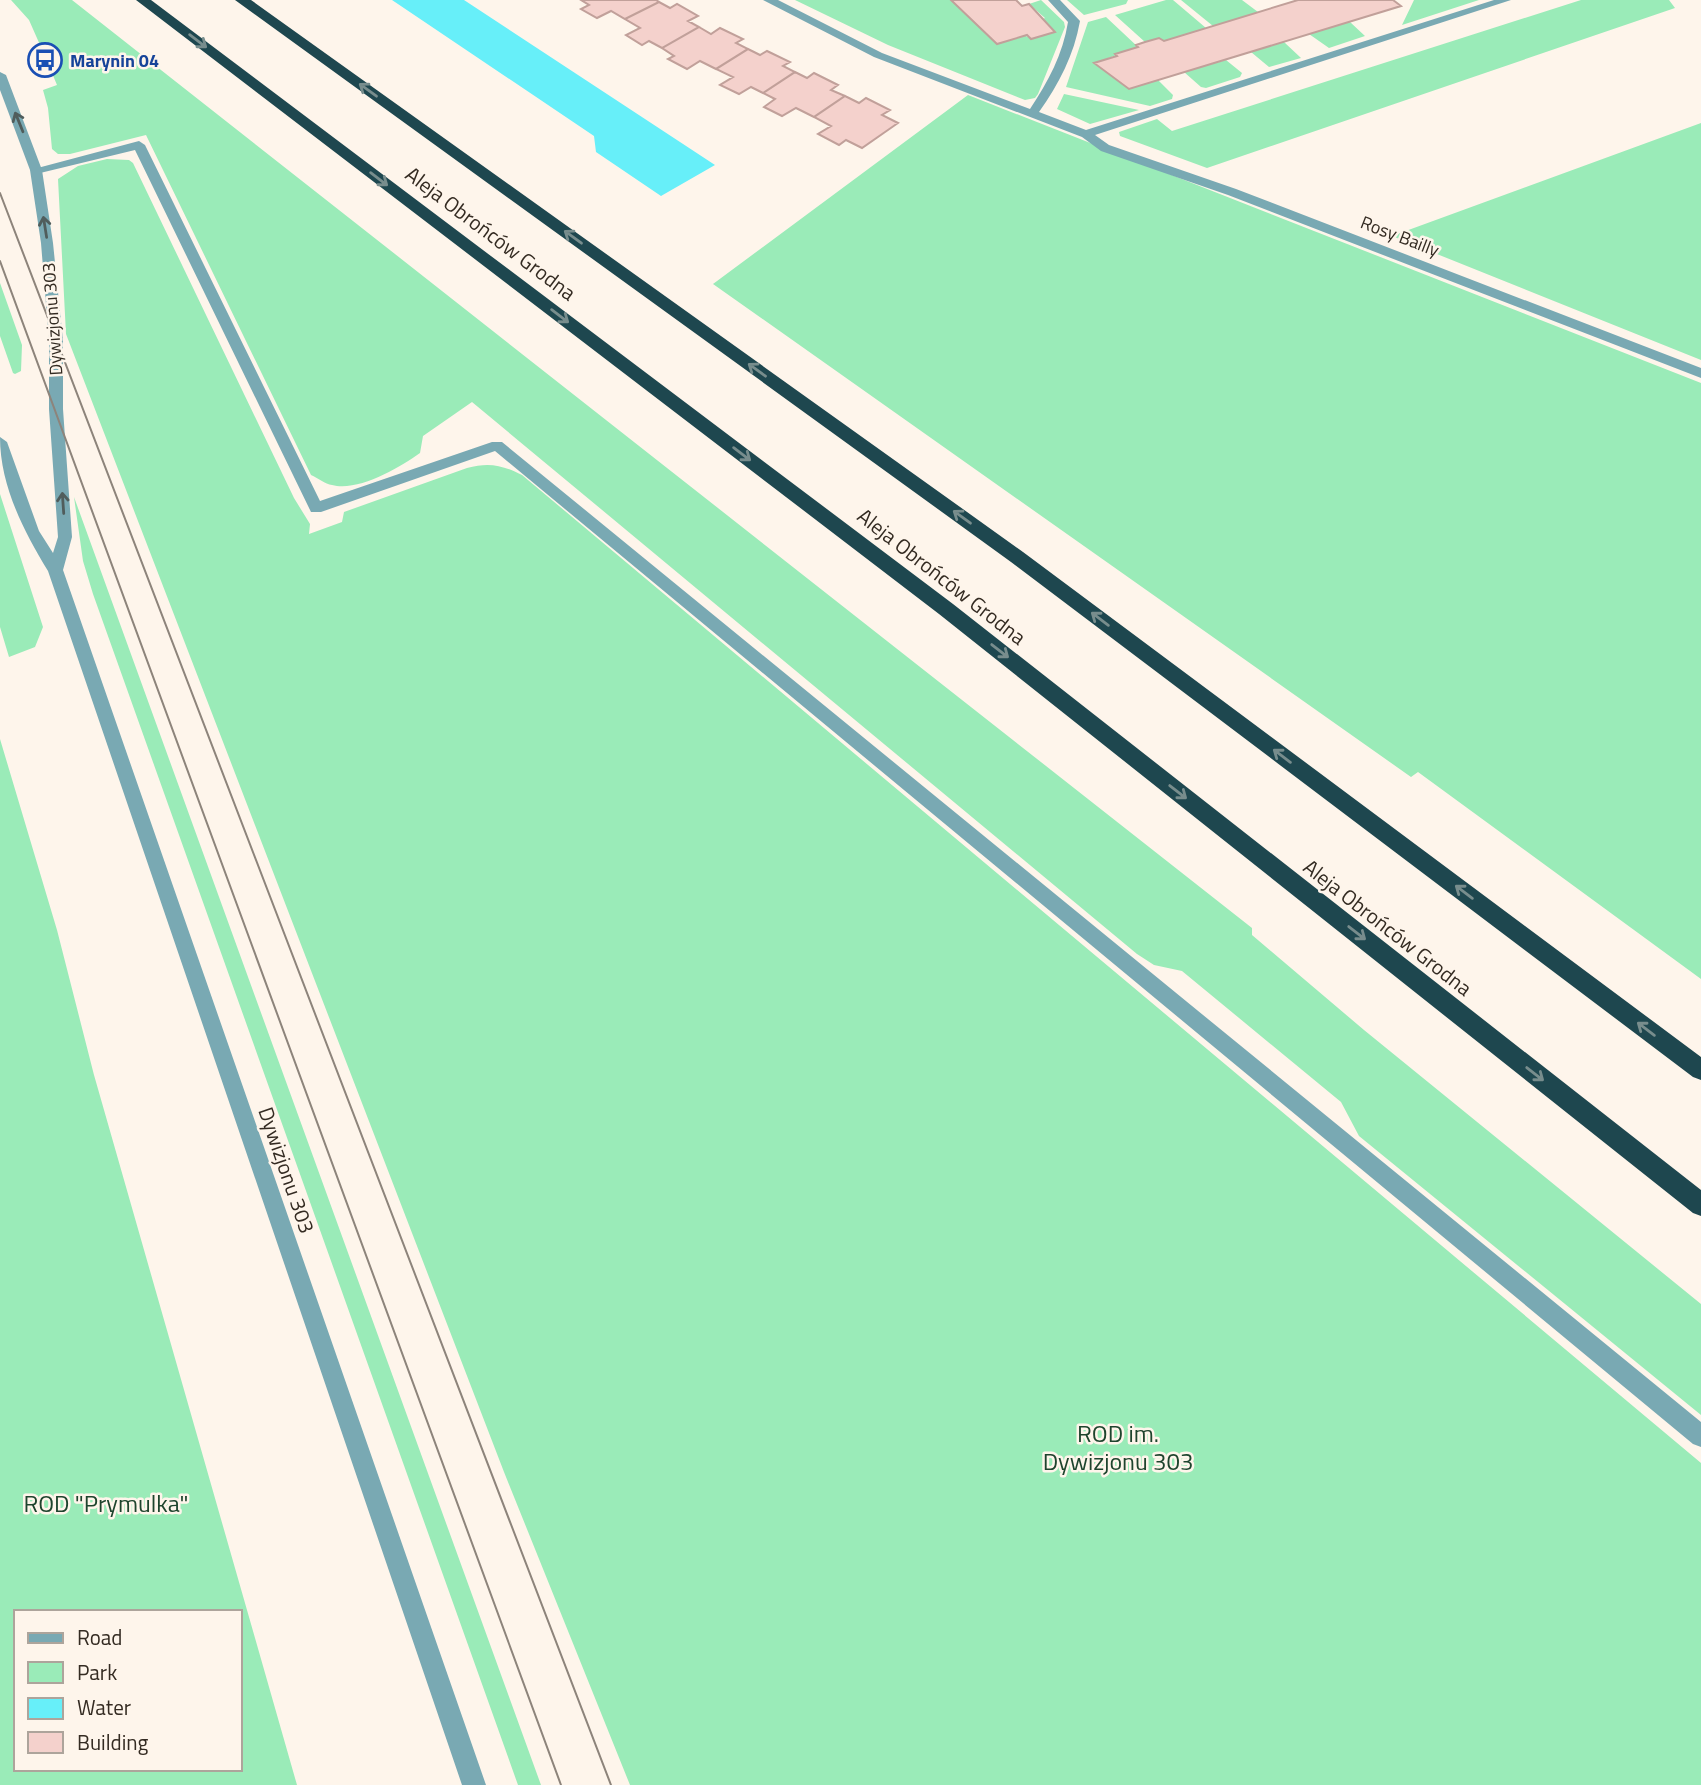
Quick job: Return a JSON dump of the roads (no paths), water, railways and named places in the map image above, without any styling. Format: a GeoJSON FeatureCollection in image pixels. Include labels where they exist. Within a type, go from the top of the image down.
{"type":"FeatureCollection","features":[{"type":"Feature","properties":{"kind":"highway","name":"Aleja Obrońców Grodna"},"geometry":{"type":"LineString","coordinates":[[144,0],[946,609],[1701,1205]]}},
{"type":"Feature","properties":{"kind":"highway","name":"Aleja Obrońców Grodna"},"geometry":{"type":"LineString","coordinates":[[242,0],[1017,557],[1701,1070]]}},
{"type":"Feature","properties":{"kind":"street","name":"Rosy Bailly"},"geometry":{"type":"LineString","coordinates":[[769,0],[878,55],[1086,134],[1105,148],[1232,192],[1701,373]]}},
{"type":"Feature","properties":{"kind":"street"},"geometry":{"type":"LineString","coordinates":[[1033,113],[1044,97],[1073,33],[1074,21],[1054,0]]}},
{"type":"Feature","properties":{"kind":"street"},"geometry":{"type":"LineString","coordinates":[[1086,134],[1505,0]]}},
{"type":"Feature","properties":{"kind":"street","name":"Dywizjonu 303"},"geometry":{"type":"LineString","coordinates":[[0,75],[36,170],[47,243],[56,341],[56,409],[65,537],[55,570]]}},
{"type":"Feature","properties":{"kind":"street"},"geometry":{"type":"LineString","coordinates":[[36,170],[139,145],[316,508],[497,445],[1701,1436]]}},
{"type":"Feature","properties":{"kind":"street","name":"Dywizjonu 303"},"geometry":{"type":"LineString","coordinates":[[0,442],[32,532],[55,570],[474,1785]]}},
{"type":"Feature","properties":{"kind":"water"},"geometry":{"type":"Polygon","coordinates":[[[392,0],[464,0],[715,165],[661,196],[596,152],[594,136],[392,0]]]}},
{"type":"Feature","properties":{"kind":"tram line"},"geometry":{"type":"LineString","coordinates":[[0,193],[611,1785]]}},
{"type":"Feature","properties":{"kind":"tram line"},"geometry":{"type":"LineString","coordinates":[[0,261],[561,1785]]}},
{"type":"Feature","properties":{"kind":"place","name":"Marynin 04"},"geometry":{"type":"Point","coordinates":[45,60]}},
{"type":"Feature","properties":{"kind":"park label","name":"ROD im. Dywizjonu 303"},"geometry":{"type":"Point","coordinates":[1118,1447]}},
{"type":"Feature","properties":{"kind":"park label","name":"ROD \"Prymulka\""},"geometry":{"type":"Point","coordinates":[106,1503]}}]}
